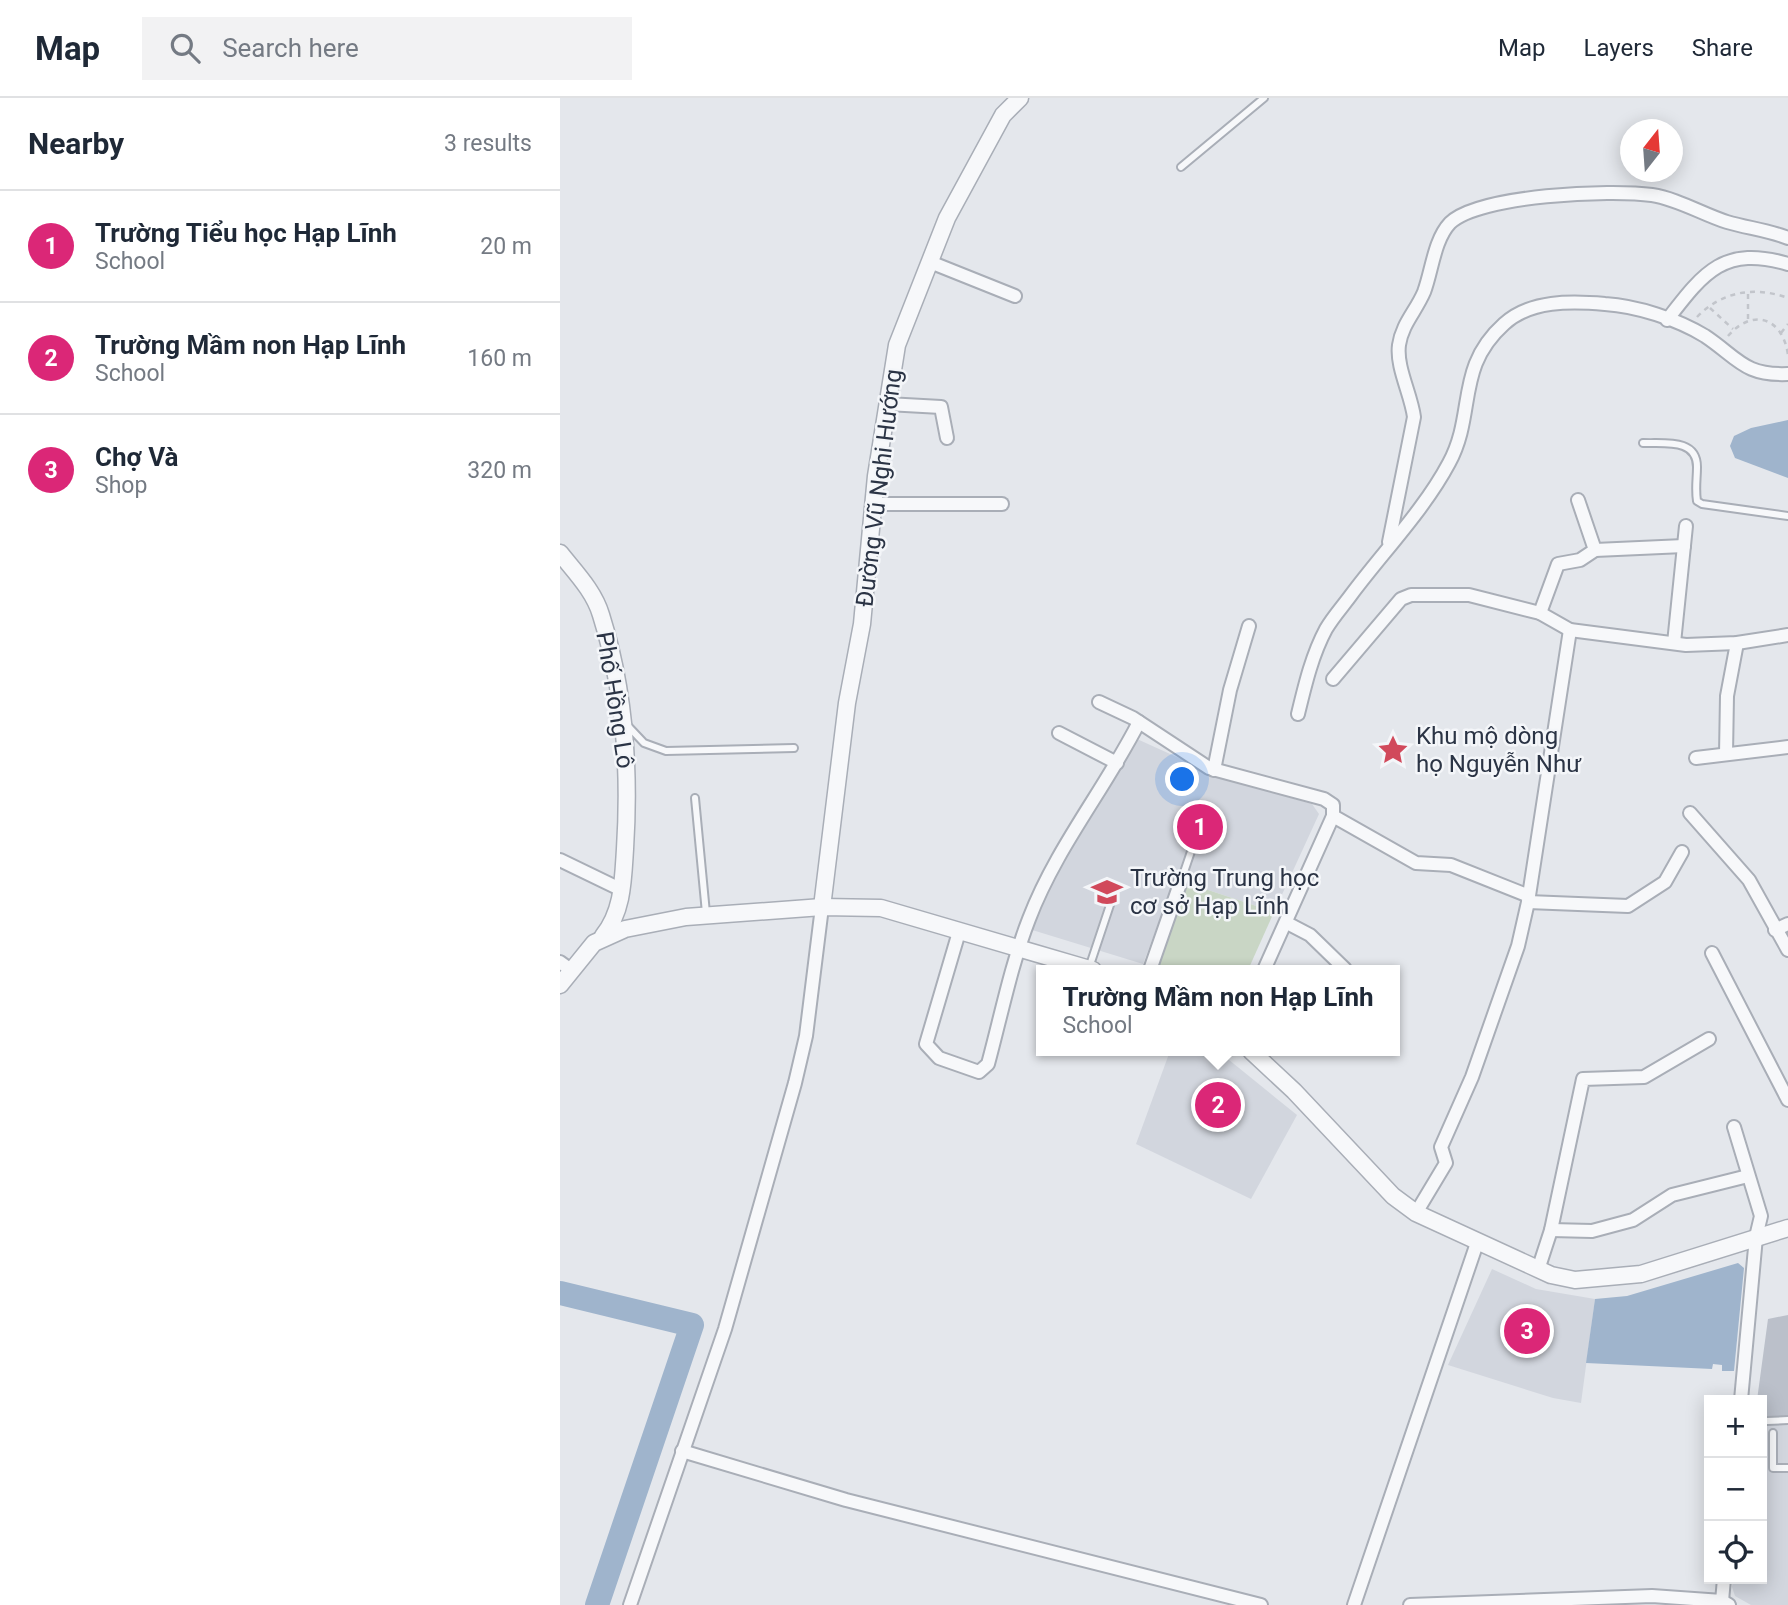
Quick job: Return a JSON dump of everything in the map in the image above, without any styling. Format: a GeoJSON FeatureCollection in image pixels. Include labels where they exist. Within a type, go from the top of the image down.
{"type":"FeatureCollection","features":[{"type":"Feature","properties":{"kind":"street","name":"Đường Vũ Nghi Hướng"},"geometry":{"type":"LineString","coordinates":[[822,906],[847,703],[862,624],[873,504],[897,345],[947,218],[1003,115],[1020,98]]}},
{"type":"Feature","properties":{"kind":"street"},"geometry":{"type":"LineString","coordinates":[[1388,545],[1413,417],[1399,347],[1402,330],[1423,293],[1442,236],[1448,225],[1461,215],[1496,202],[1562,196],[1652,195],[1724,221],[1788,238]]}},
{"type":"Feature","properties":{"kind":"street"},"geometry":{"type":"LineString","coordinates":[[1667,320],[1699,278],[1716,266],[1751,257],[1788,264]]}},
{"type":"Feature","properties":{"kind":"street"},"geometry":{"type":"LineString","coordinates":[[930,262],[1016,296]]}},
{"type":"Feature","properties":{"kind":"street"},"geometry":{"type":"LineString","coordinates":[[1298,714],[1314,658],[1327,627],[1449,464],[1463,429],[1467,383],[1484,345],[1507,321],[1531,308],[1564,303],[1625,307],[1688,328],[1752,370],[1762,374],[1788,374]]}},
{"type":"Feature","properties":{"kind":"street"},"geometry":{"type":"LineString","coordinates":[[887,404],[941,407],[947,438]]}},
{"type":"Feature","properties":{"kind":"street"},"geometry":{"type":"LineString","coordinates":[[1578,499],[1595,550]]}},
{"type":"Feature","properties":{"kind":"street"},"geometry":{"type":"LineString","coordinates":[[873,504],[1002,504]]}},
{"type":"Feature","properties":{"kind":"street"},"geometry":{"type":"LineString","coordinates":[[1674,643],[1686,526]]}},
{"type":"Feature","properties":{"kind":"street"},"geometry":{"type":"LineString","coordinates":[[1540,613],[1558,564],[1580,560],[1595,550],[1685,547]]}},
{"type":"Feature","properties":{"kind":"street","name":"Phố Hồng Lô"},"geometry":{"type":"LineString","coordinates":[[560,553],[592,594],[601,614],[623,721],[629,786],[622,890],[614,922],[602,938]]}},
{"type":"Feature","properties":{"kind":"street"},"geometry":{"type":"LineString","coordinates":[[1333,679],[1401,599],[1411,595],[1469,595],[1540,613],[1570,630],[1674,643],[1737,643],[1788,635]]}},
{"type":"Feature","properties":{"kind":"street"},"geometry":{"type":"LineString","coordinates":[[1214,770],[1230,690],[1249,626]]}},
{"type":"Feature","properties":{"kind":"street"},"geometry":{"type":"LineString","coordinates":[[1416,1213],[1446,1163],[1441,1147],[1482,1051],[1518,946],[1528,899],[1570,630]]}},
{"type":"Feature","properties":{"kind":"street"},"geometry":{"type":"LineString","coordinates":[[1727,754],[1727,696],[1737,643]]}},
{"type":"Feature","properties":{"kind":"street"},"geometry":{"type":"LineString","coordinates":[[1099,702],[1139,722],[1214,770],[1324,799],[1333,805],[1332,816],[1266,965]]}},
{"type":"Feature","properties":{"kind":"street"},"geometry":{"type":"LineString","coordinates":[[959,932],[926,1044],[935,1056],[978,1072],[988,1064],[1029,919],[1067,842],[1117,763],[1139,722]]}},
{"type":"Feature","properties":{"kind":"street"},"geometry":{"type":"LineString","coordinates":[[1059,733],[1117,763]]}},
{"type":"Feature","properties":{"kind":"street"},"geometry":{"type":"LineString","coordinates":[[1696,758],[1788,747]]}},
{"type":"Feature","properties":{"kind":"street"},"geometry":{"type":"LineString","coordinates":[[1690,813],[1749,880],[1788,950]]}},
{"type":"Feature","properties":{"kind":"street"},"geometry":{"type":"LineString","coordinates":[[1332,816],[1416,863],[1451,865],[1528,899],[1628,906],[1665,881],[1682,852]]}},
{"type":"Feature","properties":{"kind":"street"},"geometry":{"type":"LineString","coordinates":[[560,860],[622,890]]}},
{"type":"Feature","properties":{"kind":"street"},"geometry":{"type":"LineString","coordinates":[[1152,965],[1182,878]]}},
{"type":"Feature","properties":{"kind":"street"},"geometry":{"type":"LineString","coordinates":[[630,1605],[725,1329],[795,1083],[806,1036],[822,906]]}},
{"type":"Feature","properties":{"kind":"street"},"geometry":{"type":"LineString","coordinates":[[560,985],[565,966],[602,938],[632,927],[706,915],[822,906],[881,908],[1077,965]]}},
{"type":"Feature","properties":{"kind":"street"},"geometry":{"type":"LineString","coordinates":[[1287,923],[1310,935],[1341,965]]}},
{"type":"Feature","properties":{"kind":"street"},"geometry":{"type":"LineString","coordinates":[[1775,930],[1788,924]]}},
{"type":"Feature","properties":{"kind":"street"},"geometry":{"type":"LineString","coordinates":[[1712,953],[1788,1100]]}},
{"type":"Feature","properties":{"kind":"street"},"geometry":{"type":"LineString","coordinates":[[1538,1270],[1551,1230],[1583,1079],[1644,1077],[1709,1040]]}},
{"type":"Feature","properties":{"kind":"street"},"geometry":{"type":"LineString","coordinates":[[1256,1056],[1307,1104],[1377,1182],[1416,1213],[1538,1270],[1576,1280],[1622,1277],[1788,1228]]}},
{"type":"Feature","properties":{"kind":"street"},"geometry":{"type":"LineString","coordinates":[[1734,1127],[1761,1216],[1756,1237],[1741,1395]]}},
{"type":"Feature","properties":{"kind":"street"},"geometry":{"type":"LineString","coordinates":[[1551,1230],[1592,1231],[1633,1220],[1672,1195],[1748,1176]]}},
{"type":"Feature","properties":{"kind":"street"},"geometry":{"type":"LineString","coordinates":[[1354,1605],[1477,1243]]}},
{"type":"Feature","properties":{"kind":"street"},"geometry":{"type":"LineString","coordinates":[[682,1451],[846,1500],[1261,1605]]}},
{"type":"Feature","properties":{"kind":"street"},"geometry":{"type":"LineString","coordinates":[[1410,1605],[1652,1596],[1725,1603],[1724,1584]]}},
{"type":"Feature","properties":{"kind":"lane"},"geometry":{"type":"LineString","coordinates":[[1181,167],[1264,98]]}},
{"type":"Feature","properties":{"kind":"lane"},"geometry":{"type":"LineString","coordinates":[[1643,443],[1685,445],[1694,452],[1698,465],[1695,487],[1697,500],[1702,503],[1788,516]]}},
{"type":"Feature","properties":{"kind":"lane"},"geometry":{"type":"LineString","coordinates":[[623,721],[644,743],[666,751],[794,748]]}},
{"type":"Feature","properties":{"kind":"lane"},"geometry":{"type":"LineString","coordinates":[[695,798],[706,915]]}},
{"type":"Feature","properties":{"kind":"lane"},"geometry":{"type":"LineString","coordinates":[[1182,878],[1201,822]]}},
{"type":"Feature","properties":{"kind":"lane"},"geometry":{"type":"LineString","coordinates":[[1092,965],[1114,893]]}},
{"type":"Feature","properties":{"kind":"lane"},"geometry":{"type":"LineString","coordinates":[[1768,1421],[1788,1420]]}},
{"type":"Feature","properties":{"kind":"lane"},"geometry":{"type":"LineString","coordinates":[[1773,1433],[1773,1468],[1788,1468]]}},
{"type":"Feature","properties":{"kind":"path"},"geometry":{"type":"LineString","coordinates":[[1748,291],[1748,319]]}},
{"type":"Feature","properties":{"kind":"path"},"geometry":{"type":"LineString","coordinates":[[1688,328],[1709,307],[1733,294],[1748,291],[1788,298]]}},
{"type":"Feature","properties":{"kind":"path"},"geometry":{"type":"LineString","coordinates":[[1709,307],[1733,329]]}},
{"type":"Feature","properties":{"kind":"path"},"geometry":{"type":"LineString","coordinates":[[1719,346],[1733,329],[1748,319],[1765,321],[1781,332],[1788,355]]}},
{"type":"Feature","properties":{"kind":"path"},"geometry":{"type":"LineString","coordinates":[[1781,332],[1788,324]]}},
{"type":"Feature","properties":{"kind":"shaded area"},"geometry":{"type":"Polygon","coordinates":[[[1137,739],[1223,778],[1312,804],[1319,814],[1274,912],[1175,879],[1143,964],[1029,929],[1071,844],[1081,834],[1137,739]]]}},
{"type":"Feature","properties":{"kind":"shaded area"},"geometry":{"type":"Polygon","coordinates":[[[1168,1056],[1224,1056],[1297,1115],[1251,1199],[1136,1144],[1168,1056]]]}},
{"type":"Feature","properties":{"kind":"shaded area"},"geometry":{"type":"Polygon","coordinates":[[[1492,1269],[1536,1289],[1595,1299],[1581,1403],[1553,1398],[1448,1365],[1492,1269]]]}},
{"type":"Feature","properties":{"kind":"shaded area"},"geometry":{"type":"Polygon","coordinates":[[[1767,1423],[1788,1424],[1788,1605],[1751,1605],[1735,1596],[1732,1584],[1767,1584],[1767,1423]]]}},
{"type":"Feature","properties":{"kind":"green space"},"geometry":{"type":"Polygon","coordinates":[[[1187,883],[1274,912],[1250,965],[1157,965],[1187,883]]]}},
{"type":"Feature","properties":{"kind":"water"},"geometry":{"type":"Polygon","coordinates":[[[1788,420],[1788,478],[1735,458],[1730,446],[1734,436],[1751,428],[1788,420]]]}},
{"type":"Feature","properties":{"kind":"water"},"geometry":{"type":"Polygon","coordinates":[[[1738,1263],[1744,1268],[1734,1371],[1722,1371],[1722,1365],[1713,1364],[1712,1369],[1586,1363],[1595,1299],[1627,1296],[1738,1263]]]}},
{"type":"Feature","properties":{"kind":"building"},"geometry":{"type":"Polygon","coordinates":[[[1788,1315],[1788,1424],[1767,1423],[1767,1395],[1758,1395],[1768,1319],[1788,1315]]]}},
{"type":"Feature","properties":{"kind":"waterway"},"geometry":{"type":"LineString","coordinates":[[560,1293],[692,1325],[597,1605]]}},
{"type":"Feature","properties":{"kind":"place","name":"Khu mộ dòng họ Nguyễn Như"},"geometry":{"type":"Point","coordinates":[1393,750]}},
{"type":"Feature","properties":{"kind":"place","name":"Trường Tiểu học Hạp Lĩnh"},"geometry":{"type":"Point","coordinates":[1200,827]}},
{"type":"Feature","properties":{"kind":"place","name":"Trường Trung học cơ sở Hạp Lĩnh"},"geometry":{"type":"Point","coordinates":[1107,892]}},
{"type":"Feature","properties":{"kind":"place","name":"Trường Mầm non Hạp Lĩnh"},"geometry":{"type":"Point","coordinates":[1218,1105]}},
{"type":"Feature","properties":{"kind":"place","name":"Chợ Và"},"geometry":{"type":"Point","coordinates":[1527,1331]}}]}
